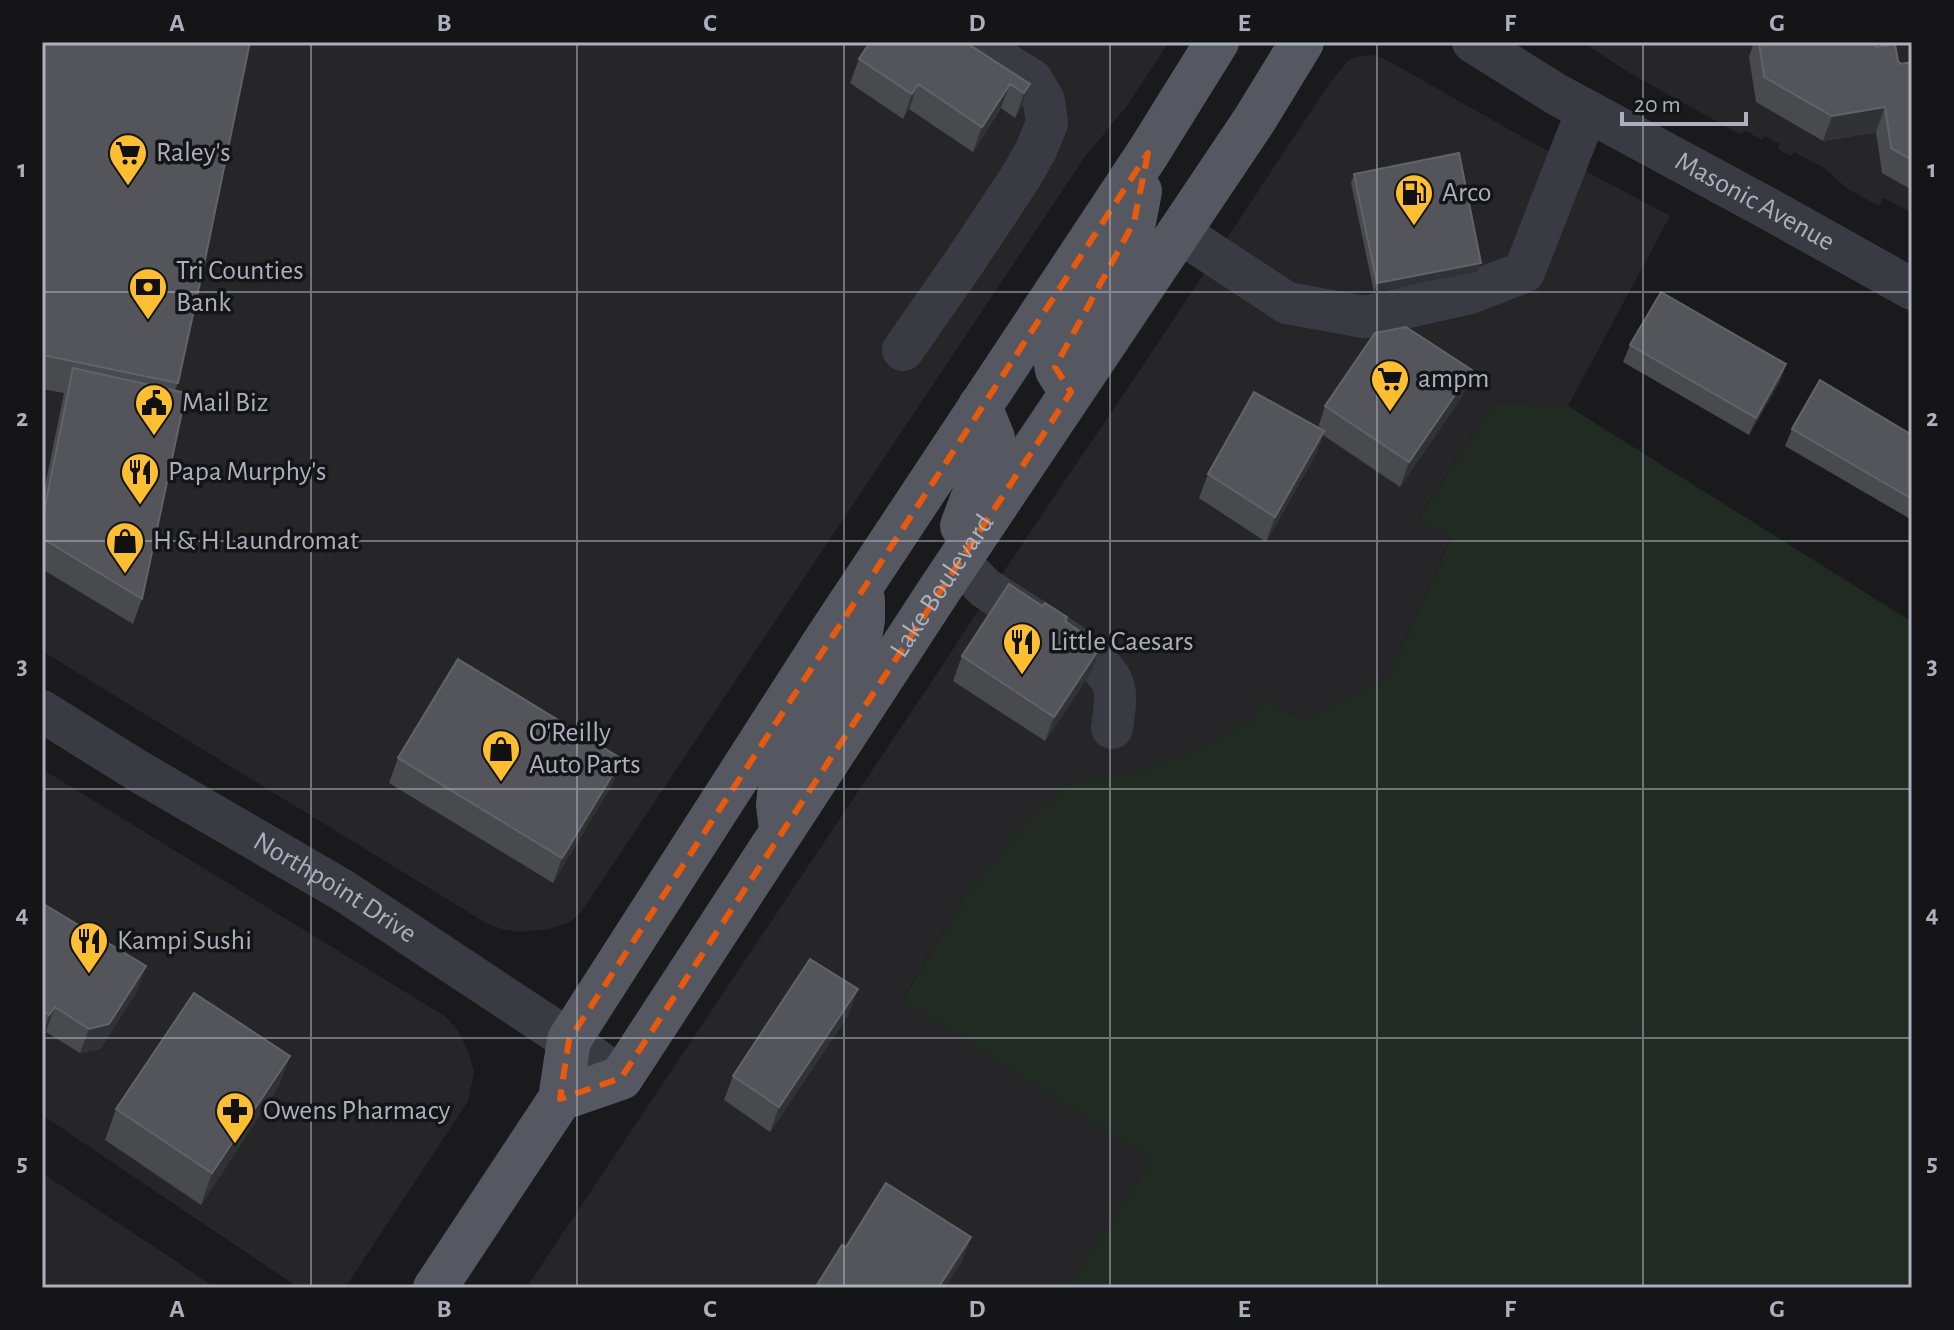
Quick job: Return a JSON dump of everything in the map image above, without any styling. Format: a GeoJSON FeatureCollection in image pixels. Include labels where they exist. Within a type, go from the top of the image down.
{"type":"FeatureCollection","features":[{"type":"Feature","properties":{"kind":"main road"},"geometry":{"type":"LineString","coordinates":[[435,1288],[560,1099],[569,1040],[863,585],[1148,153],[1217,42]]}},
{"type":"Feature","properties":{"kind":"main road","name":"Lake Boulevard"},"geometry":{"type":"LineString","coordinates":[[621,1078],[1071,392],[1255,119],[1302,42]]}},
{"type":"Feature","properties":{"kind":"main road"},"geometry":{"type":"LineString","coordinates":[[1071,392],[1056,364],[1111,269],[1134,222],[1148,153]]}},
{"type":"Feature","properties":{"kind":"main road"},"geometry":{"type":"LineString","coordinates":[[950,576],[960,530],[992,446],[993,438],[980,406]]}},
{"type":"Feature","properties":{"kind":"main road"},"geometry":{"type":"LineString","coordinates":[[782,832],[778,805],[780,786],[789,762],[818,718],[859,644],[863,585]]}},
{"type":"Feature","properties":{"kind":"main road"},"geometry":{"type":"LineString","coordinates":[[560,1099],[621,1078]]}},
{"type":"Feature","properties":{"kind":"street"},"geometry":{"type":"LineString","coordinates":[[903,350],[1022,175],[1047,123],[1044,101],[1032,80],[970,42]]}},
{"type":"Feature","properties":{"kind":"street","name":"Masonic Avenue"},"geometry":{"type":"LineString","coordinates":[[1473,42],[1587,111],[1912,289]]}},
{"type":"Feature","properties":{"kind":"street"},"geometry":{"type":"LineString","coordinates":[[1179,232],[1287,303],[1364,317],[1470,293],[1524,272],[1587,111]]}},
{"type":"Feature","properties":{"kind":"street"},"geometry":{"type":"LineString","coordinates":[[950,576],[985,588],[1091,657],[1112,679],[1116,692],[1112,728]]}},
{"type":"Feature","properties":{"kind":"street","name":"Northpoint Drive"},"geometry":{"type":"LineString","coordinates":[[42,711],[344,891],[621,1078]]}},
{"type":"Feature","properties":{"kind":"highlighted area"},"geometry":{"type":"Polygon","coordinates":[[[1148,153],[1134,222],[1055,367],[1071,392],[621,1078],[560,1099],[569,1040],[1148,153]]]}},
{"type":"Feature","properties":{"kind":"shaded area"},"geometry":{"type":"Polygon","coordinates":[[[42,42],[1169,42],[1126,107],[1084,158],[581,912],[570,922],[549,929],[517,932],[486,923],[42,651],[42,42]]]}},
{"type":"Feature","properties":{"kind":"shaded area"},"geometry":{"type":"Polygon","coordinates":[[[1582,42],[1912,42],[1912,213],[1884,198],[1879,206],[1848,189],[1824,168],[1794,152],[1791,156],[1777,149],[1780,144],[1765,136],[1762,140],[1746,131],[1739,134],[1628,72],[1582,42]]]}},
{"type":"Feature","properties":{"kind":"shaded area"},"geometry":{"type":"Polygon","coordinates":[[[1373,55],[1670,216],[1568,406],[1493,404],[1418,518],[1451,537],[1389,677],[1305,719],[1284,709],[1253,726],[1157,766],[1065,785],[1022,827],[971,888],[903,998],[1152,1161],[1066,1288],[526,1288],[1331,81],[1348,61],[1373,55]]]}},
{"type":"Feature","properties":{"kind":"shaded area"},"geometry":{"type":"Polygon","coordinates":[[[1493,404],[1568,406],[1912,622],[1912,1288],[1066,1288],[1152,1161],[903,999],[971,888],[1022,827],[1065,785],[1157,766],[1233,732],[1235,722],[1253,726],[1261,699],[1305,719],[1389,677],[1451,538],[1418,519],[1493,404]]]}},
{"type":"Feature","properties":{"kind":"shaded area"},"geometry":{"type":"Polygon","coordinates":[[[42,769],[446,1017],[458,1031],[474,1072],[468,1101],[345,1288],[299,1288],[42,1115],[42,769]]]}},
{"type":"Feature","properties":{"kind":"shaded area"},"geometry":{"type":"Polygon","coordinates":[[[42,1173],[174,1260],[215,1288],[42,1288],[42,1173]]]}},
{"type":"Feature","properties":{"kind":"building","name":"Raley's"},"geometry":{"type":"Polygon","coordinates":[[[42,42],[250,42],[178,383],[42,355],[42,42]]]}},
{"type":"Feature","properties":{"kind":"building"},"geometry":{"type":"Polygon","coordinates":[[[870,42],[965,42],[1030,84],[1024,93],[1010,84],[982,127],[918,84],[912,94],[859,59],[870,42]]]}},
{"type":"Feature","properties":{"kind":"building"},"geometry":{"type":"Polygon","coordinates":[[[1759,42],[1876,42],[1876,47],[1895,44],[1898,61],[1901,64],[1912,62],[1912,160],[1891,148],[1885,107],[1832,116],[1764,77],[1759,42]]]}},
{"type":"Feature","properties":{"kind":"building","name":"Arco"},"geometry":{"type":"Polygon","coordinates":[[[1459,153],[1481,263],[1377,283],[1354,174],[1459,153]]]}},
{"type":"Feature","properties":{"kind":"building"},"geometry":{"type":"Polygon","coordinates":[[[1661,292],[1786,364],[1756,418],[1630,345],[1661,292]]]}},
{"type":"Feature","properties":{"kind":"building","name":"ampm"},"geometry":{"type":"Polygon","coordinates":[[[1406,327],[1472,370],[1409,462],[1325,406],[1375,333],[1406,327]]]}},
{"type":"Feature","properties":{"kind":"building"},"geometry":{"type":"Polygon","coordinates":[[[73,368],[186,393],[142,599],[42,538],[42,521],[73,368]]]}},
{"type":"Feature","properties":{"kind":"building"},"geometry":{"type":"Polygon","coordinates":[[[1820,380],[1912,435],[1912,499],[1792,429],[1820,380]]]}},
{"type":"Feature","properties":{"kind":"building"},"geometry":{"type":"Polygon","coordinates":[[[1254,392],[1324,431],[1275,517],[1208,474],[1254,392]]]}},
{"type":"Feature","properties":{"kind":"building","name":"Little Caesars"},"geometry":{"type":"Polygon","coordinates":[[[1009,584],[1042,606],[1045,603],[1067,617],[1065,621],[1101,646],[1054,717],[962,656],[1009,584]]]}},
{"type":"Feature","properties":{"kind":"building","name":"O'Reilly Auto Parts"},"geometry":{"type":"Polygon","coordinates":[[[458,659],[622,759],[562,858],[398,758],[458,659]]]}},
{"type":"Feature","properties":{"kind":"building"},"geometry":{"type":"Polygon","coordinates":[[[42,903],[146,966],[109,1024],[89,1029],[55,1007],[49,1015],[42,1011],[42,903]]]}},
{"type":"Feature","properties":{"kind":"building"},"geometry":{"type":"Polygon","coordinates":[[[810,959],[858,989],[779,1107],[733,1076],[810,959]]]}},
{"type":"Feature","properties":{"kind":"building"},"geometry":{"type":"Polygon","coordinates":[[[194,993],[290,1056],[212,1173],[116,1109],[194,993]]]}},
{"type":"Feature","properties":{"kind":"building"},"geometry":{"type":"Polygon","coordinates":[[[886,1183],[971,1237],[938,1288],[815,1288],[842,1245],[846,1247],[886,1183]]]}},
{"type":"Feature","properties":{"kind":"place","name":"Raley's"},"geometry":{"type":"Point","coordinates":[128,187]}},
{"type":"Feature","properties":{"kind":"place","name":"Arco"},"geometry":{"type":"Point","coordinates":[1414,227]}},
{"type":"Feature","properties":{"kind":"place","name":"Tri Counties Bank"},"geometry":{"type":"Point","coordinates":[148,321]}},
{"type":"Feature","properties":{"kind":"place","name":"ampm"},"geometry":{"type":"Point","coordinates":[1390,413]}},
{"type":"Feature","properties":{"kind":"place","name":"Mail Biz"},"geometry":{"type":"Point","coordinates":[154,437]}},
{"type":"Feature","properties":{"kind":"place","name":"Papa Murphy's"},"geometry":{"type":"Point","coordinates":[140,506]}},
{"type":"Feature","properties":{"kind":"place","name":"H & H Laundromat"},"geometry":{"type":"Point","coordinates":[125,575]}},
{"type":"Feature","properties":{"kind":"place","name":"Little Caesars"},"geometry":{"type":"Point","coordinates":[1022,676]}},
{"type":"Feature","properties":{"kind":"place","name":"O'Reilly Auto Parts"},"geometry":{"type":"Point","coordinates":[501,783]}},
{"type":"Feature","properties":{"kind":"place","name":"Kampi Sushi"},"geometry":{"type":"Point","coordinates":[89,975]}},
{"type":"Feature","properties":{"kind":"place","name":"Owens Pharmacy"},"geometry":{"type":"Point","coordinates":[235,1145]}}]}
